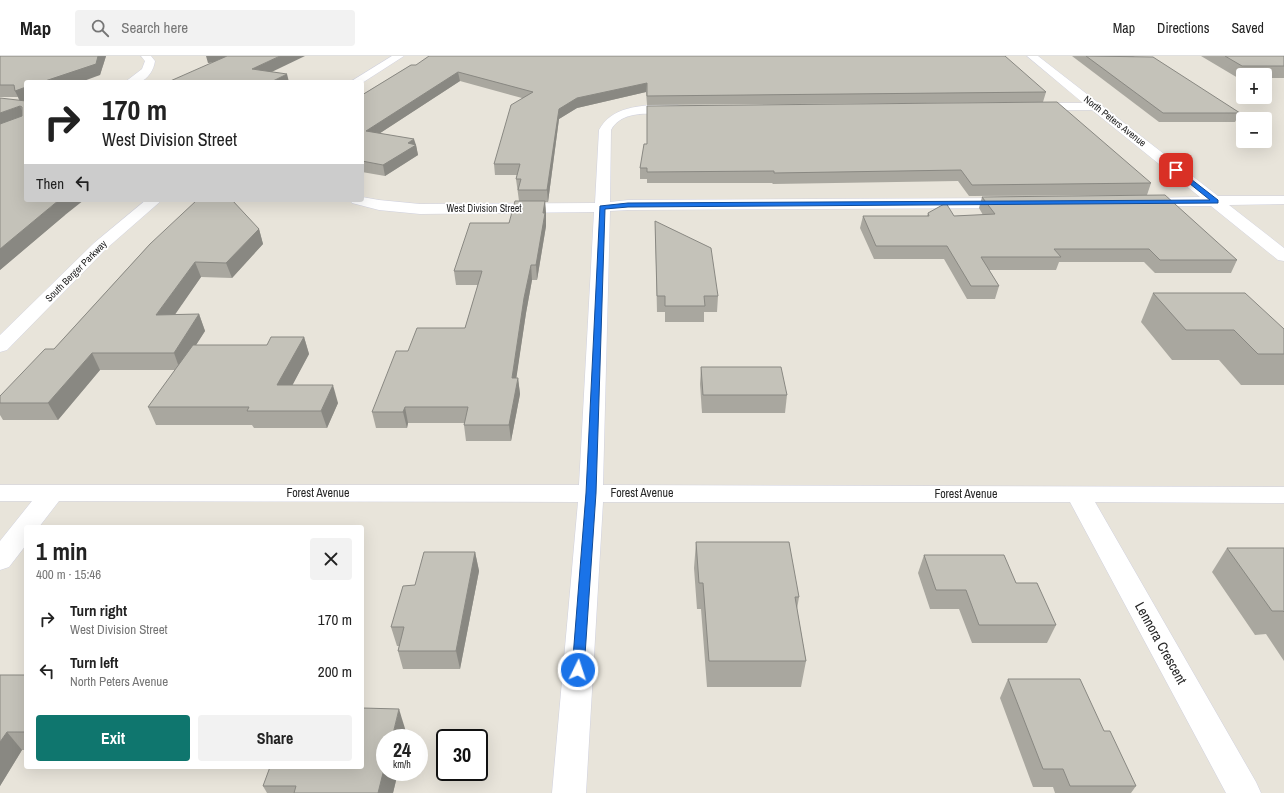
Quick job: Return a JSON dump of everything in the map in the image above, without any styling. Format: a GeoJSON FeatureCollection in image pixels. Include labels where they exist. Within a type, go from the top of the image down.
{"type":"FeatureCollection","features":[{"type":"Feature","properties":{"kind":"street"},"geometry":{"type":"LineString","coordinates":[[133,80],[143,74],[149,67],[150,61],[146,56]]}},
{"type":"Feature","properties":{"kind":"street"},"geometry":{"type":"LineString","coordinates":[[359,80],[399,56]]}},
{"type":"Feature","properties":{"kind":"street","name":"North Peters Avenue"},"geometry":{"type":"LineString","coordinates":[[1032,56],[1284,256]]}},
{"type":"Feature","properties":{"kind":"street"},"geometry":{"type":"LineString","coordinates":[[1025,107],[1096,106]]}},
{"type":"Feature","properties":{"kind":"street"},"geometry":{"type":"LineString","coordinates":[[569,793],[591,493],[605,130],[608,123],[620,116],[642,111],[693,109]]}},
{"type":"Feature","properties":{"kind":"street"},"geometry":{"type":"LineString","coordinates":[[1129,202],[1284,200]]}},
{"type":"Feature","properties":{"kind":"street","name":"South Berger Parkway"},"geometry":{"type":"LineString","coordinates":[[0,346],[100,246],[153,202]]}},
{"type":"Feature","properties":{"kind":"street","name":"West Division Street"},"geometry":{"type":"LineString","coordinates":[[364,202],[379,205],[415,208],[602,207],[628,205],[1026,203]]}},
{"type":"Feature","properties":{"kind":"street","name":"Forest Avenue"},"geometry":{"type":"LineString","coordinates":[[0,493],[1078,494],[1284,496]]}},
{"type":"Feature","properties":{"kind":"street"},"geometry":{"type":"LineString","coordinates":[[27,525],[52,493]]}},
{"type":"Feature","properties":{"kind":"street","name":"Lennora Crescent"},"geometry":{"type":"LineString","coordinates":[[1078,494],[1244,793]]}},
{"type":"Feature","properties":{"kind":"street"},"geometry":{"type":"LineString","coordinates":[[0,560],[24,529]]}},
{"type":"Feature","properties":{"kind":"building"},"geometry":{"type":"Polygon","coordinates":[[[0,56],[98,56],[96,64],[48,80],[24,80],[24,88],[15,91],[14,85],[0,85],[0,56]]]}},
{"type":"Feature","properties":{"kind":"building"},"geometry":{"type":"Polygon","coordinates":[[[227,56],[280,56],[252,69],[287,74],[275,80],[173,80],[227,56]]]}},
{"type":"Feature","properties":{"kind":"building"},"geometry":{"type":"Polygon","coordinates":[[[429,56],[1005,56],[1046,92],[647,96],[647,83],[577,98],[559,109],[547,190],[518,190],[521,179],[516,179],[520,164],[494,164],[511,105],[533,92],[458,72],[366,131],[414,139],[408,143],[416,145],[383,165],[364,161],[364,94],[411,65],[416,65],[429,56]]]}},
{"type":"Feature","properties":{"kind":"building"},"geometry":{"type":"Polygon","coordinates":[[[1086,56],[1153,57],[1238,112],[1163,113],[1086,56]]]}},
{"type":"Feature","properties":{"kind":"building"},"geometry":{"type":"Polygon","coordinates":[[[1225,56],[1284,56],[1284,66],[1242,66],[1225,56]]]}},
{"type":"Feature","properties":{"kind":"building"},"geometry":{"type":"Polygon","coordinates":[[[0,98],[24,101],[24,202],[57,202],[0,249],[0,124],[22,116],[22,107],[20,106],[0,113],[0,98]]]}},
{"type":"Feature","properties":{"kind":"building"},"geometry":{"type":"Polygon","coordinates":[[[1057,102],[1151,183],[972,185],[961,170],[774,173],[774,171],[647,172],[647,168],[640,168],[644,144],[647,144],[647,106],[1057,102]]]}},
{"type":"Feature","properties":{"kind":"building"},"geometry":{"type":"Polygon","coordinates":[[[1165,195],[1237,260],[1160,260],[1149,249],[1054,249],[1061,257],[981,257],[999,286],[971,286],[947,246],[876,246],[863,216],[929,216],[928,213],[946,203],[954,216],[995,214],[982,197],[1165,195]]]}},
{"type":"Feature","properties":{"kind":"building"},"geometry":{"type":"Polygon","coordinates":[[[515,201],[545,201],[543,213],[545,213],[536,265],[531,265],[524,298],[512,378],[518,378],[509,425],[464,425],[468,407],[405,407],[403,412],[372,412],[396,351],[408,351],[417,328],[465,328],[482,271],[454,271],[470,223],[509,223],[515,201]]]}},
{"type":"Feature","properties":{"kind":"building"},"geometry":{"type":"Polygon","coordinates":[[[195,202],[234,202],[259,229],[226,263],[195,262],[156,315],[199,314],[174,353],[92,353],[48,403],[0,403],[0,396],[45,349],[54,349],[150,244],[195,202]]]}},
{"type":"Feature","properties":{"kind":"building"},"geometry":{"type":"Polygon","coordinates":[[[655,221],[711,248],[718,296],[704,296],[705,306],[665,306],[665,296],[657,296],[655,221]]]}},
{"type":"Feature","properties":{"kind":"building"},"geometry":{"type":"Polygon","coordinates":[[[1153,293],[1245,293],[1284,329],[1284,354],[1258,354],[1234,330],[1186,330],[1153,293]]]}},
{"type":"Feature","properties":{"kind":"building"},"geometry":{"type":"Polygon","coordinates":[[[271,337],[304,337],[277,385],[333,385],[321,411],[247,411],[249,407],[148,407],[193,345],[267,345],[271,337]]]}},
{"type":"Feature","properties":{"kind":"building"},"geometry":{"type":"Polygon","coordinates":[[[701,367],[781,367],[787,395],[703,395],[701,367]]]}},
{"type":"Feature","properties":{"kind":"building"},"geometry":{"type":"Polygon","coordinates":[[[696,542],[789,542],[799,597],[795,597],[806,661],[709,661],[703,583],[699,583],[696,542]]]}},
{"type":"Feature","properties":{"kind":"building"},"geometry":{"type":"Polygon","coordinates":[[[1227,548],[1284,548],[1284,612],[1272,611],[1227,548]]]}},
{"type":"Feature","properties":{"kind":"building"},"geometry":{"type":"Polygon","coordinates":[[[424,552],[475,552],[456,651],[398,651],[404,627],[391,627],[403,586],[415,585],[424,552]]]}},
{"type":"Feature","properties":{"kind":"building"},"geometry":{"type":"Polygon","coordinates":[[[924,555],[1004,555],[1016,583],[1037,583],[1056,625],[979,625],[966,590],[936,590],[924,555]]]}},
{"type":"Feature","properties":{"kind":"building"},"geometry":{"type":"Polygon","coordinates":[[[0,675],[24,675],[24,732],[7,732],[0,742],[0,675]]]}},
{"type":"Feature","properties":{"kind":"building"},"geometry":{"type":"Polygon","coordinates":[[[1008,679],[1080,679],[1104,731],[1110,731],[1136,786],[1070,786],[1063,769],[1043,769],[1008,679]]]}},
{"type":"Feature","properties":{"kind":"building"},"geometry":{"type":"Polygon","coordinates":[[[364,708],[399,709],[394,729],[376,729],[376,781],[381,781],[378,793],[294,793],[296,786],[263,786],[269,769],[364,769],[364,708]]]}},
{"type":"Feature","properties":{"kind":"route"},"geometry":{"type":"LineString","coordinates":[[578,670],[591,493],[602,207],[628,205],[1216,202],[1176,170]]}}]}
